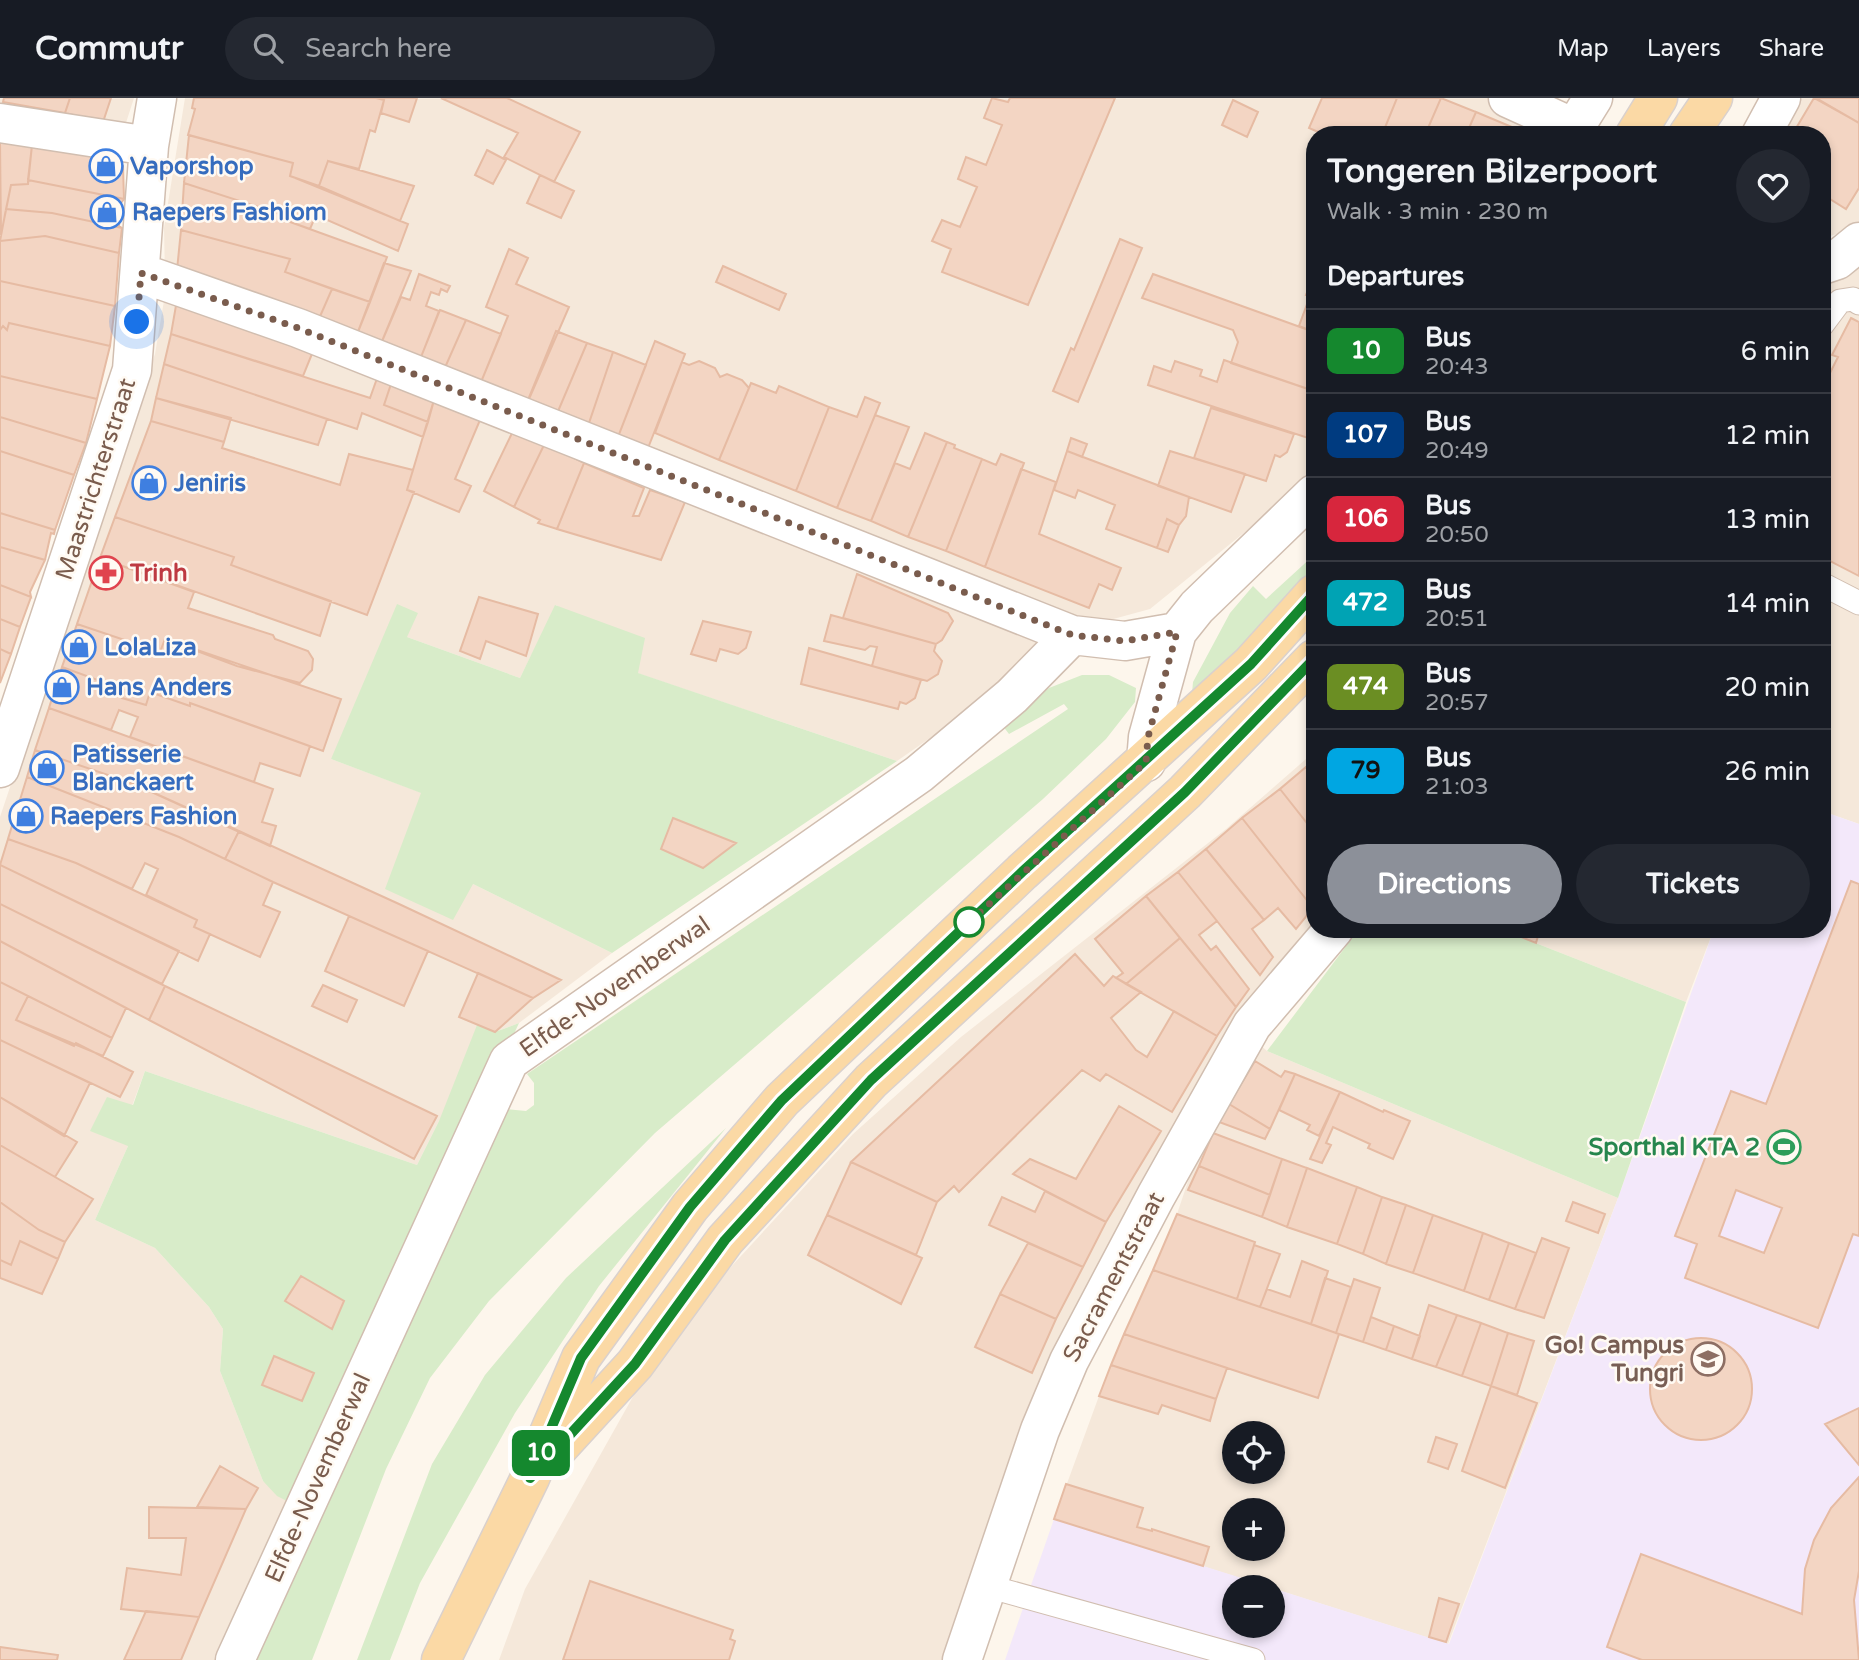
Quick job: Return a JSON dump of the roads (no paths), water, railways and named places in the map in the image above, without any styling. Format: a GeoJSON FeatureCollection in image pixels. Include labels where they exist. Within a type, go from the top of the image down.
{"type":"FeatureCollection","features":[{"type":"Feature","properties":{"kind":"main road"},"geometry":{"type":"LineString","coordinates":[[1641,126],[1658,98]]}},
{"type":"Feature","properties":{"kind":"main road"},"geometry":{"type":"LineString","coordinates":[[1694,126],[1713,98]]}},
{"type":"Feature","properties":{"kind":"main road"},"geometry":{"type":"LineString","coordinates":[[441,1660],[530,1478],[581,1358],[690,1207],[782,1100],[1022,872],[1251,664],[1306,603]]}},
{"type":"Feature","properties":{"kind":"main road"},"geometry":{"type":"LineString","coordinates":[[530,1478],[635,1364],[725,1240],[871,1080],[1185,792],[1306,667]]}},
{"type":"Feature","properties":{"kind":"street","name":"Maastrichterstraat"},"geometry":{"type":"LineString","coordinates":[[0,768],[132,370],[149,146],[157,98]]}},
{"type":"Feature","properties":{"kind":"street"},"geometry":{"type":"LineString","coordinates":[[1508,98],[1579,120]]}},
{"type":"Feature","properties":{"kind":"street"},"geometry":{"type":"LineString","coordinates":[[1766,126],[1781,98]]}},
{"type":"Feature","properties":{"kind":"street"},"geometry":{"type":"LineString","coordinates":[[0,123],[149,146]]}},
{"type":"Feature","properties":{"kind":"street"},"geometry":{"type":"LineString","coordinates":[[1831,262],[1859,242]]}},
{"type":"Feature","properties":{"kind":"street"},"geometry":{"type":"LineString","coordinates":[[141,273],[298,328],[1072,635],[1125,641],[1177,632]]}},
{"type":"Feature","properties":{"kind":"street"},"geometry":{"type":"LineString","coordinates":[[1146,762],[1148,737],[1177,632],[1197,607],[1306,502]]}},
{"type":"Feature","properties":{"kind":"street","name":"Elfde-Novemberwal"},"geometry":{"type":"LineString","coordinates":[[235,1660],[509,1061],[919,774],[1012,696],[1072,635]]}},
{"type":"Feature","properties":{"kind":"street","name":"Sacramentstraat"},"geometry":{"type":"LineString","coordinates":[[961,1660],[1040,1430],[1069,1361],[1150,1207],[1252,1025],[1326,938]]}},
{"type":"Feature","properties":{"kind":"lane"},"geometry":{"type":"LineString","coordinates":[[1831,313],[1840,301],[1853,299],[1859,303]]}},
{"type":"Feature","properties":{"kind":"lane"},"geometry":{"type":"LineString","coordinates":[[1831,589],[1859,603]]}},
{"type":"Feature","properties":{"kind":"lane"},"geometry":{"type":"LineString","coordinates":[[987,1586],[1253,1660]]}},
{"type":"Feature","properties":{"kind":"place","name":"Vaporshop"},"geometry":{"type":"Point","coordinates":[106,166]}},
{"type":"Feature","properties":{"kind":"place","name":"Raepers Fashiom"},"geometry":{"type":"Point","coordinates":[107,212]}},
{"type":"Feature","properties":{"kind":"place","name":"Jeniris"},"geometry":{"type":"Point","coordinates":[149,483]}},
{"type":"Feature","properties":{"kind":"place","name":"Trinh"},"geometry":{"type":"Point","coordinates":[106,573]}},
{"type":"Feature","properties":{"kind":"place","name":"LolaLiza"},"geometry":{"type":"Point","coordinates":[79,647]}},
{"type":"Feature","properties":{"kind":"place","name":"Hans Anders"},"geometry":{"type":"Point","coordinates":[62,687]}},
{"type":"Feature","properties":{"kind":"place","name":"Patisserie Blanckaert"},"geometry":{"type":"Point","coordinates":[47,768]}},
{"type":"Feature","properties":{"kind":"place","name":"Raepers Fashion"},"geometry":{"type":"Point","coordinates":[26,816]}},
{"type":"Feature","properties":{"kind":"place","name":"Sporthal KTA 2"},"geometry":{"type":"Point","coordinates":[1784,1147]}},
{"type":"Feature","properties":{"kind":"place","name":"Go! Campus Tungri"},"geometry":{"type":"Point","coordinates":[1708,1359]}}]}
